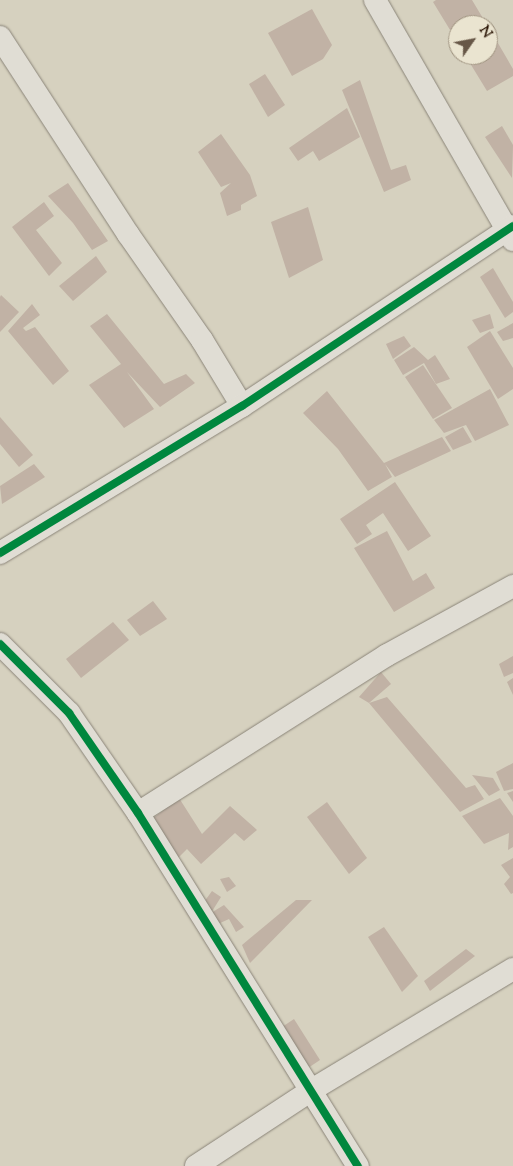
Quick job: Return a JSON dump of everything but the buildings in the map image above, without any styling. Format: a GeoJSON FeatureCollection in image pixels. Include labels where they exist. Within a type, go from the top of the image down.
{"type":"FeatureCollection","features":[{"type":"Feature","properties":{"kind":"street"},"geometry":{"type":"LineString","coordinates":[[0,553],[242,406],[511,232],[375,0]]}},
{"type":"Feature","properties":{"kind":"street"},"geometry":{"type":"LineString","coordinates":[[0,38],[128,234],[202,340],[242,406]]}},
{"type":"Feature","properties":{"kind":"street"},"geometry":{"type":"LineString","coordinates":[[138,813],[387,655],[513,586]]}},
{"type":"Feature","properties":{"kind":"street"},"geometry":{"type":"LineString","coordinates":[[0,644],[68,713],[138,813],[358,1166]]}},
{"type":"Feature","properties":{"kind":"street"},"geometry":{"type":"LineString","coordinates":[[196,1166],[310,1091],[513,969]]}},
{"type":"Feature","properties":{"kind":"cycle path"},"geometry":{"type":"LineString","coordinates":[[0,553],[242,406],[513,226]]}},
{"type":"Feature","properties":{"kind":"cycle path"},"geometry":{"type":"LineString","coordinates":[[0,644],[69,713],[138,813],[358,1166]]}}]}
